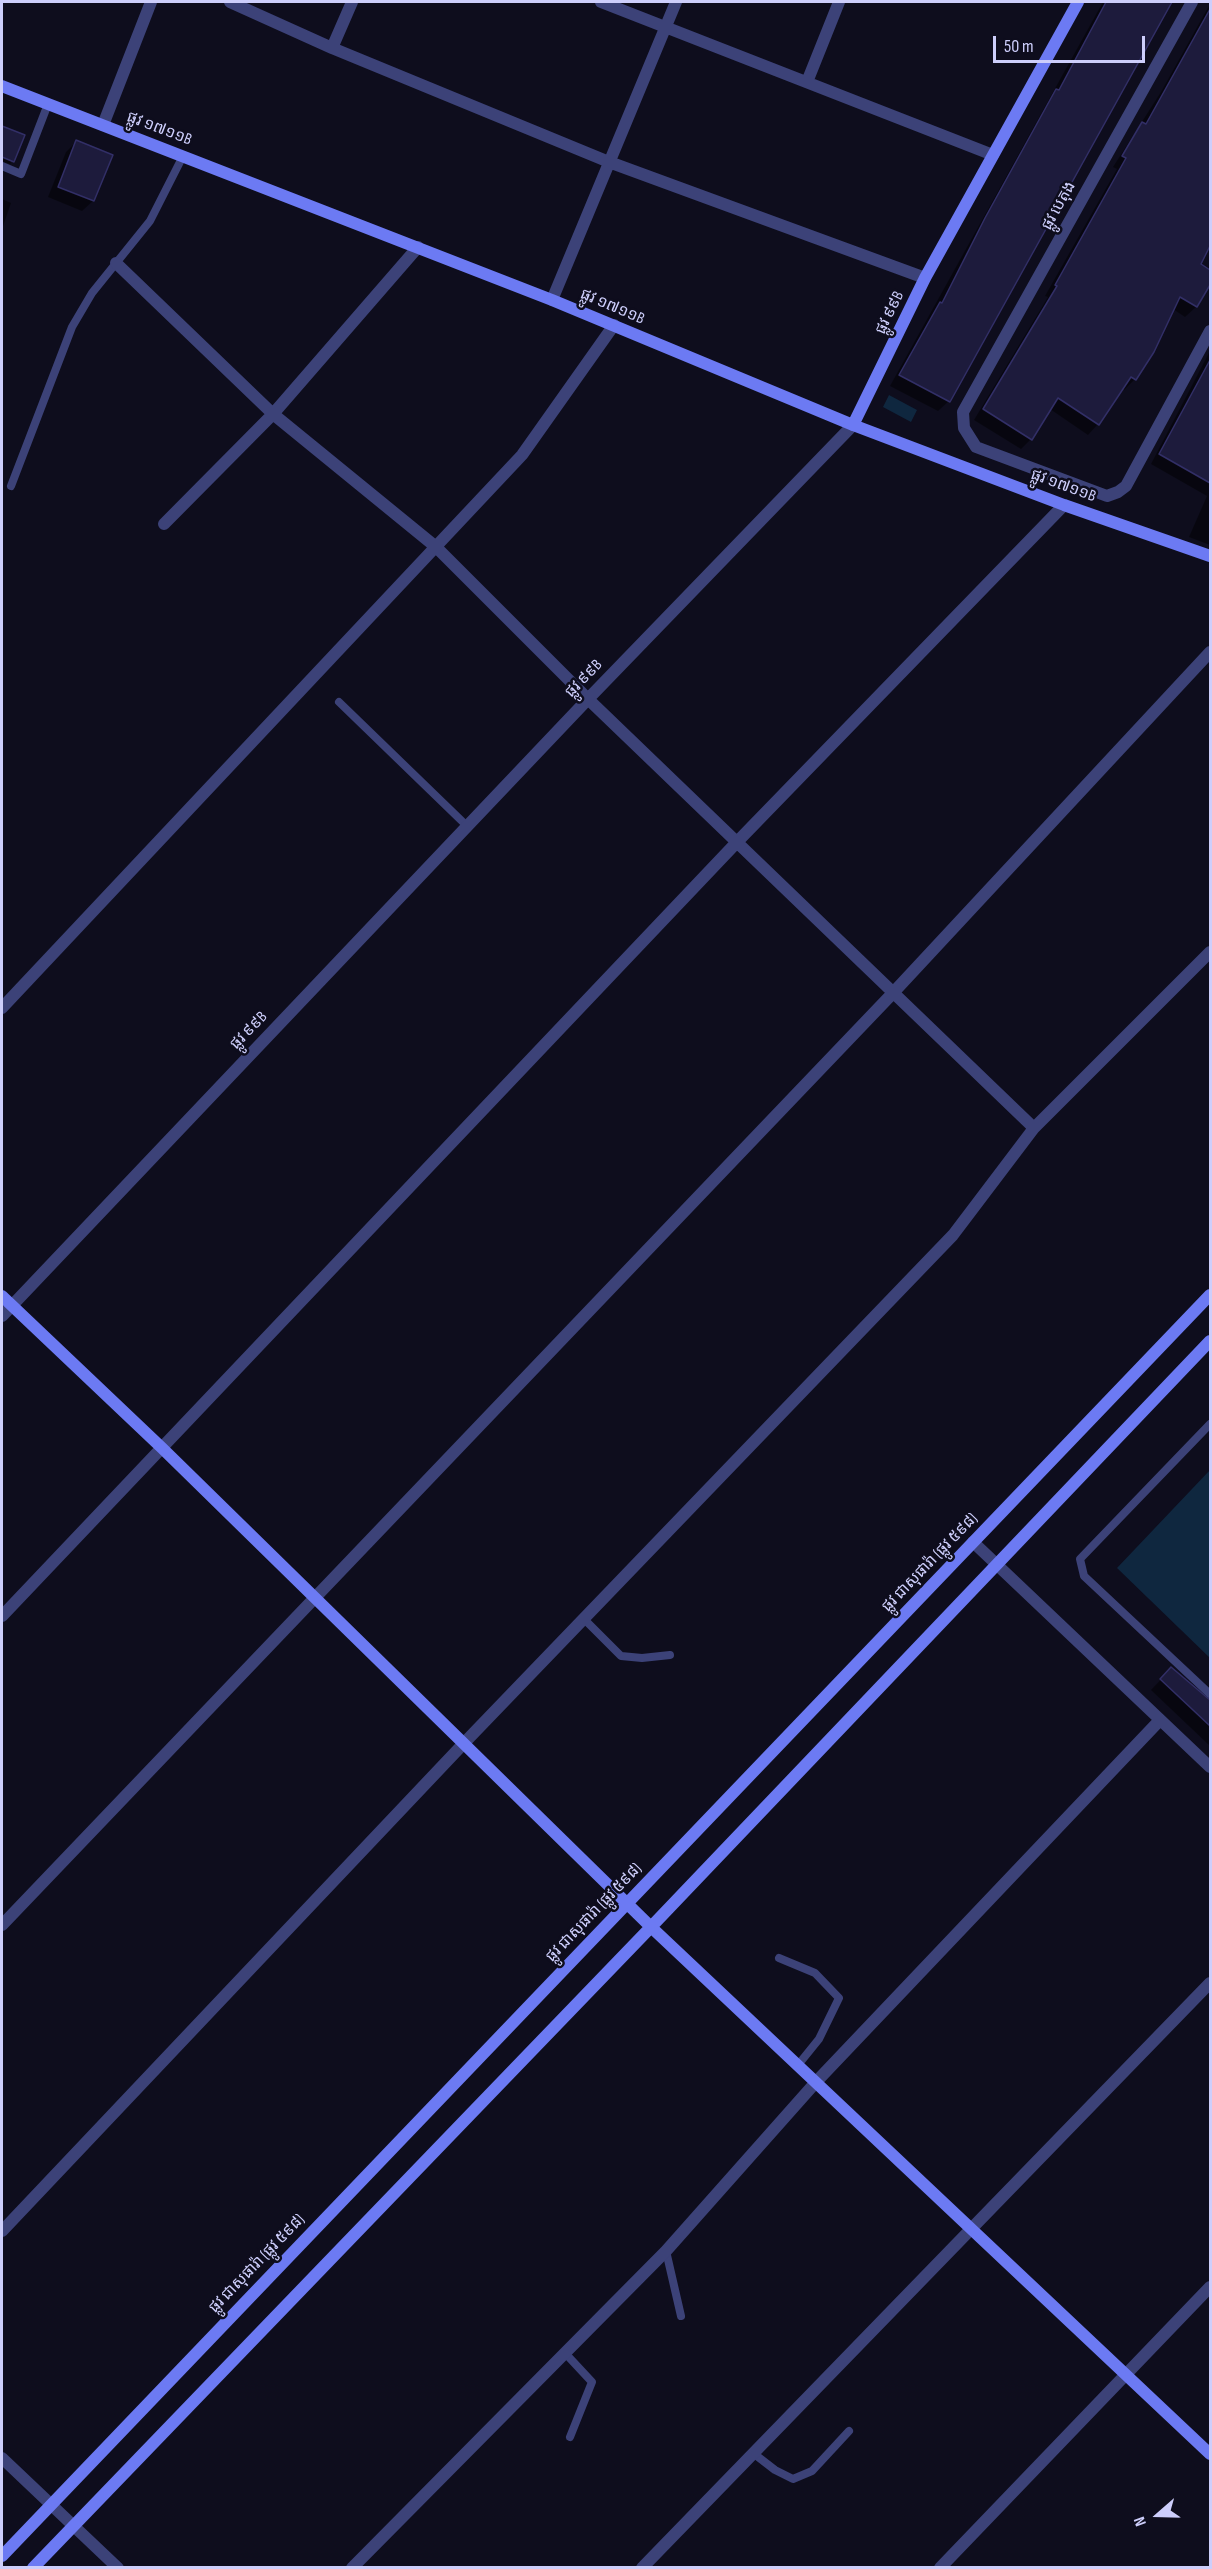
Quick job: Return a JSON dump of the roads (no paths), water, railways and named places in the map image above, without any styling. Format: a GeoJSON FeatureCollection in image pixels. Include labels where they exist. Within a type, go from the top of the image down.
{"type":"FeatureCollection","features":[{"type":"Feature","properties":{"kind":"street"},"geometry":{"type":"LineString","coordinates":[[103,125],[151,2]]}},
{"type":"Feature","properties":{"kind":"street"},"geometry":{"type":"LineString","coordinates":[[230,2],[332,48],[609,162],[925,278]]}},
{"type":"Feature","properties":{"kind":"street"},"geometry":{"type":"LineString","coordinates":[[332,48],[352,2]]}},
{"type":"Feature","properties":{"kind":"street"},"geometry":{"type":"LineString","coordinates":[[601,2],[993,155]]}},
{"type":"Feature","properties":{"kind":"street"},"geometry":{"type":"LineString","coordinates":[[552,300],[676,2]]}},
{"type":"Feature","properties":{"kind":"street"},"geometry":{"type":"LineString","coordinates":[[807,82],[839,2]]}},
{"type":"Feature","properties":{"kind":"street","name":"ផ្លូវ ៩៩B"},"geometry":{"type":"LineString","coordinates":[[2,1316],[467,825],[853,425],[925,278],[1078,2]]}},
{"type":"Feature","properties":{"kind":"street","name":"ផ្លូវ បេតុង"},"geometry":{"type":"LineString","coordinates":[[1192,2],[963,411],[964,428],[976,447],[1107,496],[1118,492],[1126,486],[1210,331]]}},
{"type":"Feature","properties":{"kind":"street","name":"ផ្លូវ ១៧១១B"},"geometry":{"type":"LineString","coordinates":[[2,86],[552,300],[853,425],[1064,505],[1210,556]]}},
{"type":"Feature","properties":{"kind":"street"},"geometry":{"type":"LineString","coordinates":[[164,524],[273,414],[418,248]]}},
{"type":"Feature","properties":{"kind":"street"},"geometry":{"type":"LineString","coordinates":[[116,263],[273,414],[436,547],[588,699],[738,841],[892,994],[1034,1128]]}},
{"type":"Feature","properties":{"kind":"street"},"geometry":{"type":"LineString","coordinates":[[2,1008],[522,455],[614,326]]}},
{"type":"Feature","properties":{"kind":"street"},"geometry":{"type":"LineString","coordinates":[[2,1616],[738,841],[1064,505]]}},
{"type":"Feature","properties":{"kind":"street"},"geometry":{"type":"LineString","coordinates":[[2,1925],[312,1598],[892,994],[1210,652]]}},
{"type":"Feature","properties":{"kind":"street"},"geometry":{"type":"LineString","coordinates":[[2,2231],[464,1743],[953,1235],[1034,1128],[1210,952]]}},
{"type":"Feature","properties":{"kind":"street","name":"ផ្លូវ ជាសុផារ៉ា (ផ្លូវ ៥៩៨)"},"geometry":{"type":"LineString","coordinates":[[2,2556],[50,2503],[1210,1295]]}},
{"type":"Feature","properties":{"kind":"street"},"geometry":{"type":"LineString","coordinates":[[2,1296],[162,1448],[312,1598],[464,1743],[651,1927],[1210,2454]]}},
{"type":"Feature","properties":{"kind":"street"},"geometry":{"type":"LineString","coordinates":[[33,2568],[651,1927],[1210,1341]]}},
{"type":"Feature","properties":{"kind":"street"},"geometry":{"type":"LineString","coordinates":[[974,1542],[1210,1767]]}},
{"type":"Feature","properties":{"kind":"street"},"geometry":{"type":"LineString","coordinates":[[352,2568],[666,2251],[816,2082],[1160,1720]]}},
{"type":"Feature","properties":{"kind":"street"},"geometry":{"type":"LineString","coordinates":[[642,2568],[1210,1983]]}},
{"type":"Feature","properties":{"kind":"street"},"geometry":{"type":"LineString","coordinates":[[940,2568],[1210,2287]]}},
{"type":"Feature","properties":{"kind":"street"},"geometry":{"type":"LineString","coordinates":[[2,2458],[118,2568]]}},
{"type":"Feature","properties":{"kind":"lane"},"geometry":{"type":"LineString","coordinates":[[2,166],[21,174],[48,104]]}},
{"type":"Feature","properties":{"kind":"lane"},"geometry":{"type":"LineString","coordinates":[[11,486],[72,327],[92,293],[150,221],[183,156]]}},
{"type":"Feature","properties":{"kind":"lane"},"geometry":{"type":"LineString","coordinates":[[339,702],[467,825]]}},
{"type":"Feature","properties":{"kind":"lane"},"geometry":{"type":"LineString","coordinates":[[1210,1424],[1080,1559],[1084,1576],[1210,1694]]}},
{"type":"Feature","properties":{"kind":"lane"},"geometry":{"type":"LineString","coordinates":[[584,1619],[621,1656],[642,1658],[670,1655]]}},
{"type":"Feature","properties":{"kind":"lane"},"geometry":{"type":"LineString","coordinates":[[779,1958],[815,1973],[839,1998],[819,2039],[798,2065]]}},
{"type":"Feature","properties":{"kind":"lane"},"geometry":{"type":"LineString","coordinates":[[666,2251],[681,2316]]}},
{"type":"Feature","properties":{"kind":"lane"},"geometry":{"type":"LineString","coordinates":[[565,2352],[592,2382],[570,2437]]}},
{"type":"Feature","properties":{"kind":"lane"},"geometry":{"type":"LineString","coordinates":[[753,2453],[775,2470],[793,2479],[812,2471],[849,2431]]}},
{"type":"Feature","properties":{"kind":"water"},"geometry":{"type":"Polygon","coordinates":[[[889,395],[917,410],[911,422],[883,407],[889,395]]]}},
{"type":"Feature","properties":{"kind":"water"},"geometry":{"type":"Polygon","coordinates":[[[1210,1470],[1210,1658],[1117,1568],[1210,1470]]]}}]}
